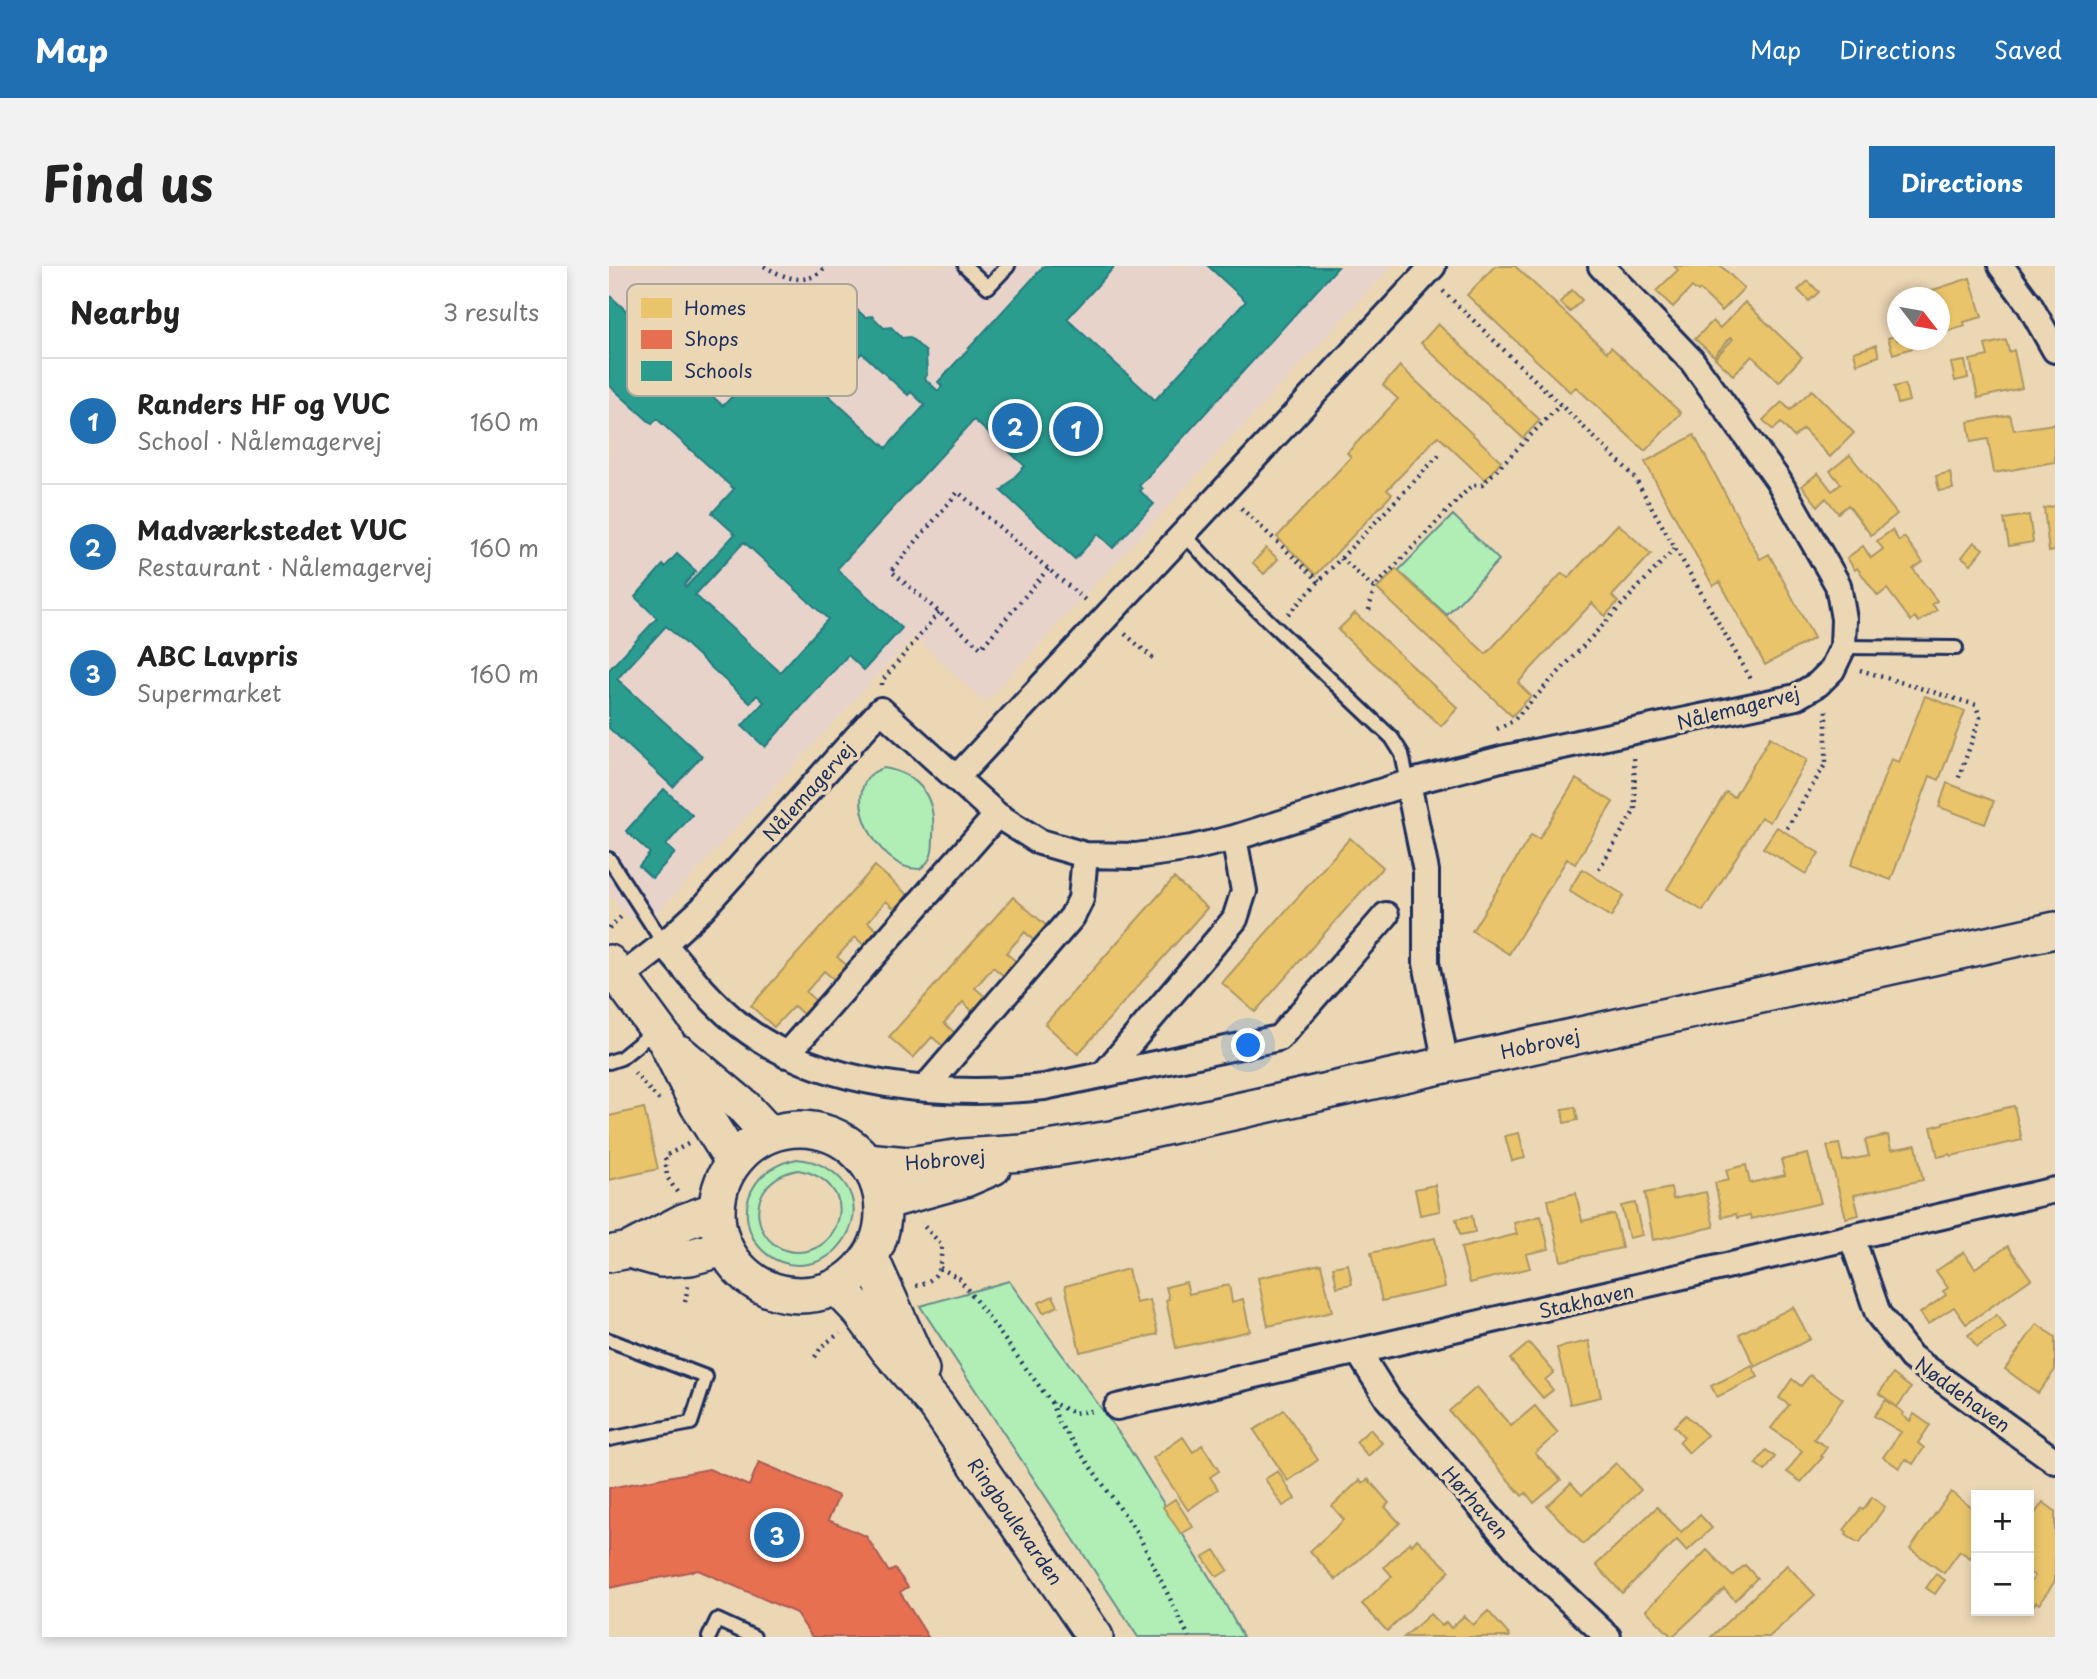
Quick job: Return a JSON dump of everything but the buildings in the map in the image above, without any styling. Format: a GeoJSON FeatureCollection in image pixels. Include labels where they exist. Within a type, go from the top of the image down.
{"type":"FeatureCollection","features":[{"type":"Feature","properties":{"kind":"main road","name":"Hobrovej"},"geometry":{"type":"LineString","coordinates":[[866,1161],[908,1165],[962,1157],[1023,1153],[1111,1139],[2055,929]]}},
{"type":"Feature","properties":{"kind":"main road"},"geometry":{"type":"LineString","coordinates":[[615,971],[661,1035],[698,1105],[733,1161]]}},
{"type":"Feature","properties":{"kind":"main road"},"geometry":{"type":"LineString","coordinates":[[661,1035],[744,1107],[769,1134]]}},
{"type":"Feature","properties":{"kind":"main road"},"geometry":{"type":"LineString","coordinates":[[790,1129],[811,1129],[842,1140],[866,1161],[877,1180],[883,1202],[881,1231],[870,1257],[856,1275],[837,1287],[811,1295],[785,1294],[760,1286],[739,1270],[724,1248],[718,1230],[716,1210],[724,1176],[733,1161],[749,1145],[769,1134],[790,1129]]}},
{"type":"Feature","properties":{"kind":"main road","name":"Hobrovej"},"geometry":{"type":"LineString","coordinates":[[883,1202],[965,1179],[1023,1153]]}},
{"type":"Feature","properties":{"kind":"main road"},"geometry":{"type":"LineString","coordinates":[[619,1252],[683,1222],[716,1210]]}},
{"type":"Feature","properties":{"kind":"main road"},"geometry":{"type":"LineString","coordinates":[[619,1252],[661,1259],[690,1257],[724,1248]]}},
{"type":"Feature","properties":{"kind":"main road","name":"Ringboulevarden"},"geometry":{"type":"LineString","coordinates":[[870,1257],[936,1405]]}},
{"type":"Feature","properties":{"kind":"main road","name":"Ringboulevarden"},"geometry":{"type":"LineString","coordinates":[[837,1287],[860,1311],[888,1349],[936,1405],[1095,1637]]}},
{"type":"Feature","properties":{"kind":"street"},"geometry":{"type":"LineString","coordinates":[[1601,266],[1692,361],[1778,480],[1838,585],[1844,619],[1840,654]]}},
{"type":"Feature","properties":{"kind":"street"},"geometry":{"type":"LineString","coordinates":[[2001,266],[2029,304],[2055,350]]}},
{"type":"Feature","properties":{"kind":"street"},"geometry":{"type":"LineString","coordinates":[[957,777],[1424,269]]}},
{"type":"Feature","properties":{"kind":"street","name":"Nålemagervej"},"geometry":{"type":"LineString","coordinates":[[615,971],[664,944],[702,909],[881,710],[997,815],[1040,842],[1085,855],[1136,856],[1192,848],[1234,838],[1408,783],[1501,759],[1796,696],[1818,684],[1840,654]]}},
{"type":"Feature","properties":{"kind":"street"},"geometry":{"type":"LineString","coordinates":[[1408,783],[1426,870],[1426,963],[1446,1064]]}},
{"type":"Feature","properties":{"kind":"street"},"geometry":{"type":"LineString","coordinates":[[786,1055],[997,815]]}},
{"type":"Feature","properties":{"kind":"street"},"geometry":{"type":"LineString","coordinates":[[1103,1075],[1235,919],[1244,891],[1234,838]]}},
{"type":"Feature","properties":{"kind":"street"},"geometry":{"type":"LineString","coordinates":[[925,1088],[1072,917],[1081,899],[1085,855]]}},
{"type":"Feature","properties":{"kind":"street"},"geometry":{"type":"LineString","coordinates":[[664,944],[706,994],[743,1027],[786,1055],[858,1079],[925,1088],[1005,1091],[1044,1087],[1279,1038],[1386,915]]}},
{"type":"Feature","properties":{"kind":"street","name":"Stakhaven"},"geometry":{"type":"LineString","coordinates":[[1117,1407],[2055,1190]]}},
{"type":"Feature","properties":{"kind":"street","name":"Nøddehaven"},"geometry":{"type":"LineString","coordinates":[[1852,1238],[1878,1314],[1911,1357],[2055,1461]]}},
{"type":"Feature","properties":{"kind":"street","name":"Hørhaven"},"geometry":{"type":"LineString","coordinates":[[1359,1353],[1388,1399],[1524,1558],[1608,1637]]}},
{"type":"Feature","properties":{"kind":"lane"},"geometry":{"type":"LineString","coordinates":[[965,266],[988,287],[1008,266]]}},
{"type":"Feature","properties":{"kind":"lane"},"geometry":{"type":"LineString","coordinates":[[1183,533],[1392,738],[1402,754],[1408,783]]}},
{"type":"Feature","properties":{"kind":"lane"},"geometry":{"type":"LineString","coordinates":[[1840,654],[1956,648]]}},
{"type":"Feature","properties":{"kind":"lane"},"geometry":{"type":"LineString","coordinates":[[609,859],[664,944]]}},
{"type":"Feature","properties":{"kind":"lane"},"geometry":{"type":"LineString","coordinates":[[615,1060],[661,1035]]}},
{"type":"Feature","properties":{"kind":"lane"},"geometry":{"type":"LineString","coordinates":[[609,1340],[706,1377],[691,1423],[609,1439]]}},
{"type":"Feature","properties":{"kind":"lane"},"geometry":{"type":"LineString","coordinates":[[709,1637],[716,1620],[754,1637]]}},
{"type":"Feature","properties":{"kind":"path"},"geometry":{"type":"LineString","coordinates":[[764,266],[782,276],[802,280],[820,273],[827,266]]}},
{"type":"Feature","properties":{"kind":"path"},"geometry":{"type":"LineString","coordinates":[[1424,269],[1633,475],[1765,704]]}},
{"type":"Feature","properties":{"kind":"path"},"geometry":{"type":"LineString","coordinates":[[1369,610],[1374,588],[1472,485],[1482,485],[1560,405]]}},
{"type":"Feature","properties":{"kind":"path"},"geometry":{"type":"LineString","coordinates":[[1276,627],[1441,453]]}},
{"type":"Feature","properties":{"kind":"path"},"geometry":{"type":"LineString","coordinates":[[1222,491],[1319,581]]}},
{"type":"Feature","properties":{"kind":"path"},"geometry":{"type":"LineString","coordinates":[[1048,569],[981,648],[891,571],[958,492],[1048,569],[1105,618],[1153,659]]}},
{"type":"Feature","properties":{"kind":"path"},"geometry":{"type":"LineString","coordinates":[[1497,729],[1513,720],[1675,548]]}},
{"type":"Feature","properties":{"kind":"path"},"geometry":{"type":"LineString","coordinates":[[1341,558],[1374,588]]}},
{"type":"Feature","properties":{"kind":"path"},"geometry":{"type":"LineString","coordinates":[[881,710],[882,681],[939,612]]}},
{"type":"Feature","properties":{"kind":"path"},"geometry":{"type":"LineString","coordinates":[[1840,654],[1976,705],[1980,718],[1958,780]]}},
{"type":"Feature","properties":{"kind":"path"},"geometry":{"type":"LineString","coordinates":[[1787,828],[1826,763],[1826,708],[1818,684]]}},
{"type":"Feature","properties":{"kind":"path"},"geometry":{"type":"LineString","coordinates":[[1599,869],[1635,810],[1634,732]]}},
{"type":"Feature","properties":{"kind":"path"},"geometry":{"type":"LineString","coordinates":[[615,1060],[668,1109]]}},
{"type":"Feature","properties":{"kind":"path"},"geometry":{"type":"LineString","coordinates":[[940,1268],[959,1278],[1051,1402],[1059,1423],[1137,1532],[1189,1637]]}},
{"type":"Feature","properties":{"kind":"path"},"geometry":{"type":"LineString","coordinates":[[815,1357],[822,1346],[839,1335]]}},
{"type":"Feature","properties":{"kind":"path"},"geometry":{"type":"LineString","coordinates":[[1051,1402],[1073,1413],[1117,1407]]}},
{"type":"Feature","properties":{"kind":"shaded area"},"geometry":{"type":"Polygon","coordinates":[[[609,266],[1392,266],[985,703],[914,636],[652,919],[629,919],[609,894],[609,266]]]}},
{"type":"Feature","properties":{"kind":"green space"},"geometry":{"type":"Polygon","coordinates":[[[1453,515],[1499,560],[1447,615],[1398,571],[1453,515]]]}},
{"type":"Feature","properties":{"kind":"green space"},"geometry":{"type":"Polygon","coordinates":[[[884,768],[908,776],[924,791],[929,800],[933,822],[932,850],[928,862],[920,869],[903,866],[888,856],[866,824],[862,790],[869,776],[884,768]]]}},
{"type":"Feature","properties":{"kind":"green space"},"geometry":{"type":"Polygon","coordinates":[[[797,1159],[812,1162],[825,1167],[845,1184],[854,1209],[852,1223],[846,1237],[835,1251],[820,1261],[808,1264],[786,1263],[767,1255],[755,1240],[748,1222],[748,1203],[755,1184],[772,1169],[797,1159]],[[798,1170],[778,1177],[765,1189],[759,1204],[759,1219],[764,1233],[775,1245],[789,1251],[807,1251],[822,1244],[831,1236],[838,1221],[838,1200],[834,1191],[819,1177],[798,1170]]]}},
{"type":"Feature","properties":{"kind":"green space"},"geometry":{"type":"Polygon","coordinates":[[[1009,1281],[1124,1440],[1218,1591],[1243,1637],[1138,1637],[920,1306],[1009,1281]]]}},
{"type":"Feature","properties":{"kind":"place","name":"Madværkstedet VUC"},"geometry":{"type":"Point","coordinates":[1015,426]}},
{"type":"Feature","properties":{"kind":"place","name":"Randers HF og VUC"},"geometry":{"type":"Point","coordinates":[1076,429]}},
{"type":"Feature","properties":{"kind":"place","name":"ABC Lavpris"},"geometry":{"type":"Point","coordinates":[777,1535]}}]}
